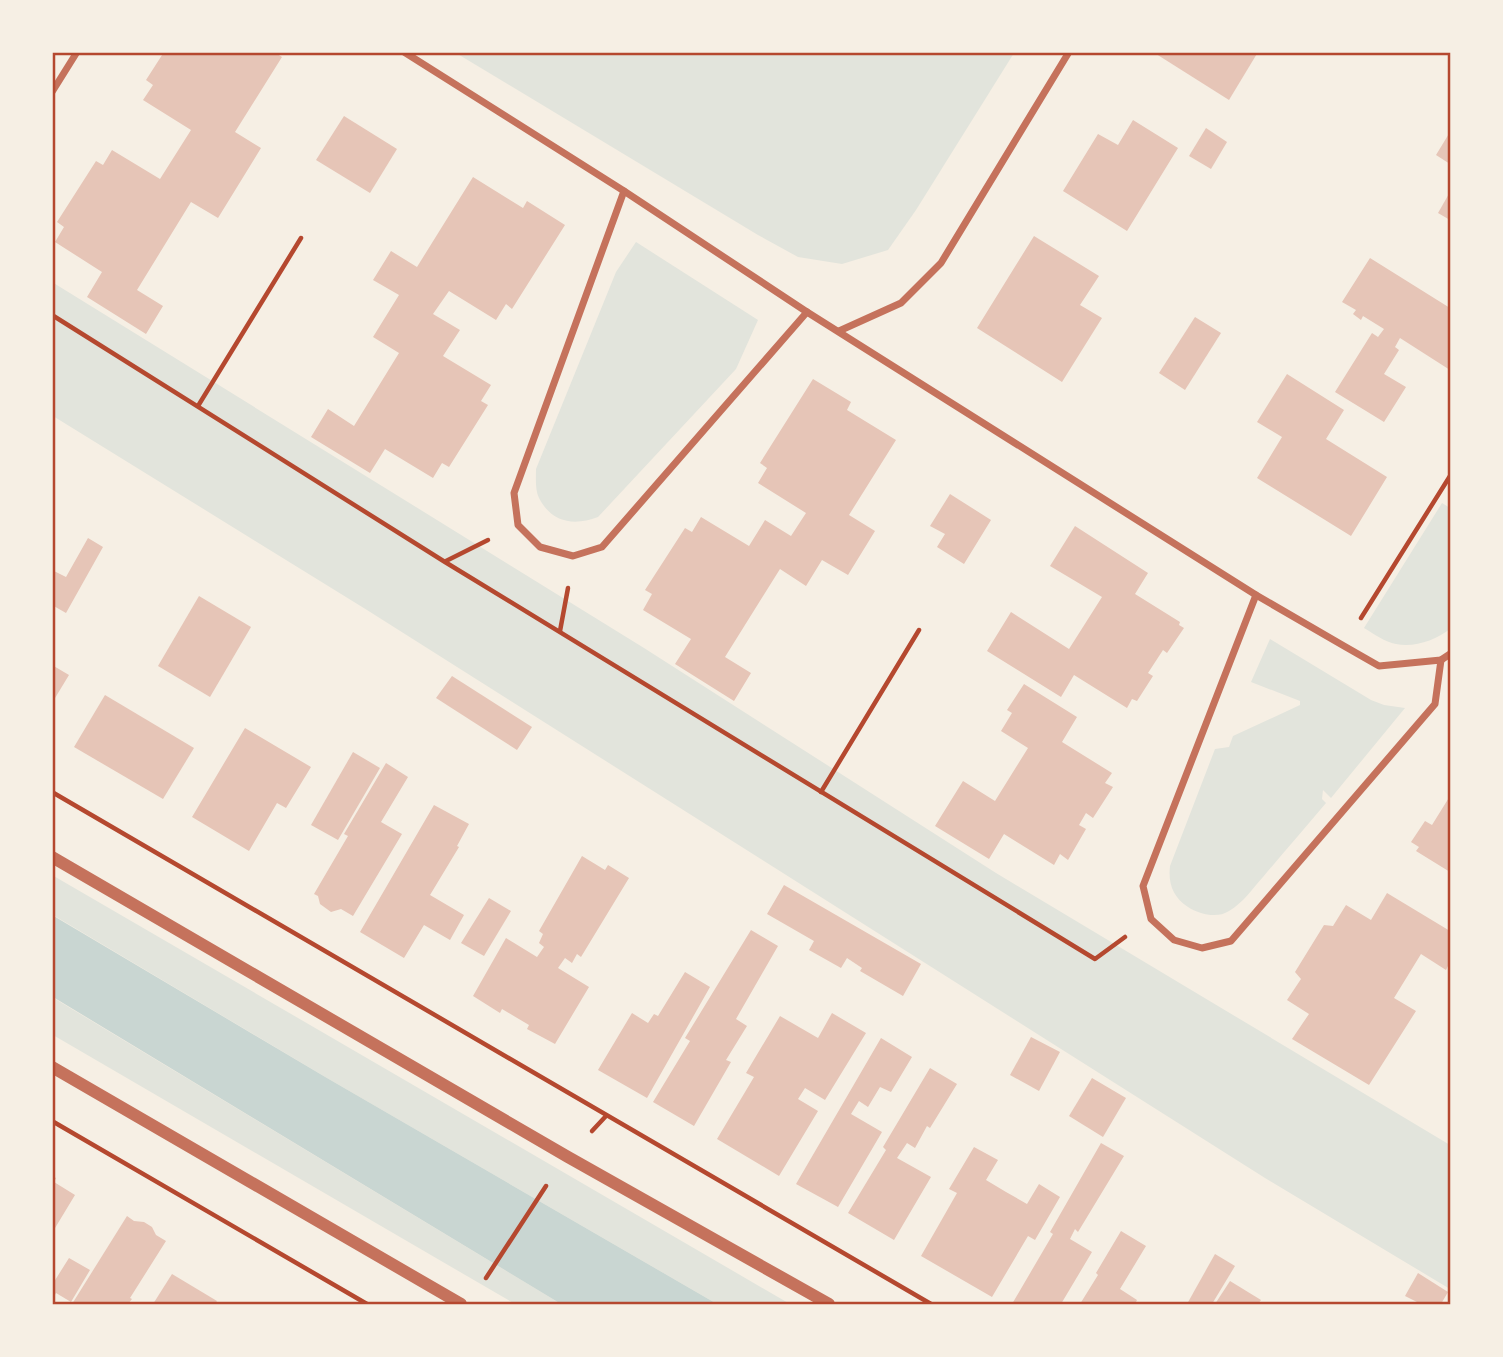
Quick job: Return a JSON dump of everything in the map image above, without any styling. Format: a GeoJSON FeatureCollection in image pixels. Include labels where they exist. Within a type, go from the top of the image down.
{"type":"FeatureCollection","features":[{"type":"Feature","properties":{"kind":"street"},"geometry":{"type":"LineString","coordinates":[[52,92],[77,52]]}},
{"type":"Feature","properties":{"kind":"street"},"geometry":{"type":"LineString","coordinates":[[404,52],[624,191],[807,312],[1256,595],[1344,646],[1379,666],[1441,660],[1451,654]]}},
{"type":"Feature","properties":{"kind":"street"},"geometry":{"type":"LineString","coordinates":[[839,331],[901,303],[941,262],[1069,52]]}},
{"type":"Feature","properties":{"kind":"street"},"geometry":{"type":"LineString","coordinates":[[624,191],[514,493],[518,525],[540,547],[573,556],[603,547],[807,312]]}},
{"type":"Feature","properties":{"kind":"street"},"geometry":{"type":"LineString","coordinates":[[1256,595],[1143,886],[1151,919],[1174,940],[1202,948],[1231,941],[1435,704],[1441,660]]}},
{"type":"Feature","properties":{"kind":"street"},"geometry":{"type":"LineString","coordinates":[[52,857],[556,1150],[829,1304]]}},
{"type":"Feature","properties":{"kind":"street"},"geometry":{"type":"LineString","coordinates":[[52,1067],[461,1304]]}},
{"type":"Feature","properties":{"kind":"path"},"geometry":{"type":"LineString","coordinates":[[198,406],[301,238]]}},
{"type":"Feature","properties":{"kind":"path"},"geometry":{"type":"LineString","coordinates":[[52,315],[445,562],[1095,959],[1151,919]]}},
{"type":"Feature","properties":{"kind":"path"},"geometry":{"type":"LineString","coordinates":[[1344,646],[1451,476]]}},
{"type":"Feature","properties":{"kind":"path"},"geometry":{"type":"LineString","coordinates":[[445,562],[518,525]]}},
{"type":"Feature","properties":{"kind":"path"},"geometry":{"type":"LineString","coordinates":[[560,631],[573,556]]}},
{"type":"Feature","properties":{"kind":"path"},"geometry":{"type":"LineString","coordinates":[[821,792],[919,630]]}},
{"type":"Feature","properties":{"kind":"path"},"geometry":{"type":"LineString","coordinates":[[52,792],[931,1304]]}},
{"type":"Feature","properties":{"kind":"path"},"geometry":{"type":"LineString","coordinates":[[52,1121],[367,1304]]}},
{"type":"Feature","properties":{"kind":"path"},"geometry":{"type":"LineString","coordinates":[[492,1268],[542,1191]]}},
{"type":"Feature","properties":{"kind":"shaded area"},"geometry":{"type":"Polygon","coordinates":[[[456,53],[1014,53],[888,250],[842,264],[798,257],[456,53]]]}},
{"type":"Feature","properties":{"kind":"shaded area"},"geometry":{"type":"Polygon","coordinates":[[[636,242],[758,320],[736,369],[598,517],[572,522],[550,513],[544,506],[536,488],[536,469],[616,272],[636,242]]]}},
{"type":"Feature","properties":{"kind":"shaded area"},"geometry":{"type":"Polygon","coordinates":[[[52,282],[644,648],[996,873],[1450,1145],[1450,1289],[1265,1178],[367,610],[53,416],[52,282]]]}},
{"type":"Feature","properties":{"kind":"shaded area"},"geometry":{"type":"Polygon","coordinates":[[[1442,503],[1450,508],[1450,629],[1432,640],[1417,644],[1396,644],[1380,638],[1364,628],[1442,503]]]}},
{"type":"Feature","properties":{"kind":"shaded area"},"geometry":{"type":"Polygon","coordinates":[[[1270,639],[1371,700],[1405,708],[1331,798],[1323,790],[1322,799],[1326,803],[1243,900],[1224,913],[1214,915],[1197,912],[1175,894],[1170,879],[1170,866],[1215,749],[1229,747],[1233,736],[1300,705],[1300,701],[1251,682],[1270,639]]]}},
{"type":"Feature","properties":{"kind":"shaded area"},"geometry":{"type":"Polygon","coordinates":[[[52,875],[790,1304],[717,1304],[327,1078],[53,915],[52,875]]]}},
{"type":"Feature","properties":{"kind":"shaded area"},"geometry":{"type":"Polygon","coordinates":[[[52,915],[717,1304],[561,1304],[53,997],[52,915]]]}},
{"type":"Feature","properties":{"kind":"shaded area"},"geometry":{"type":"Polygon","coordinates":[[[52,997],[561,1304],[515,1304],[53,1035],[52,997]]]}},
{"type":"Feature","properties":{"kind":"building"},"geometry":{"type":"Polygon","coordinates":[[[164,52],[274,52],[282,57],[235,132],[261,148],[218,218],[191,202],[137,290],[163,306],[146,334],[87,297],[102,272],[55,242],[64,227],[57,222],[96,161],[103,165],[112,150],[160,179],[191,130],[143,100],[153,85],[146,80],[164,52]]]}},
{"type":"Feature","properties":{"kind":"building"},"geometry":{"type":"Polygon","coordinates":[[[1153,52],[1258,52],[1229,100],[1153,52]]]}},
{"type":"Feature","properties":{"kind":"building"},"geometry":{"type":"Polygon","coordinates":[[[344,116],[397,149],[370,193],[316,160],[344,116]]]}},
{"type":"Feature","properties":{"kind":"building"},"geometry":{"type":"Polygon","coordinates":[[[1133,120],[1178,148],[1127,231],[1063,191],[1098,134],[1118,145],[1133,120]]]}},
{"type":"Feature","properties":{"kind":"building"},"geometry":{"type":"Polygon","coordinates":[[[1206,128],[1227,142],[1211,169],[1189,156],[1206,128]]]}},
{"type":"Feature","properties":{"kind":"building"},"geometry":{"type":"Polygon","coordinates":[[[1450,132],[1450,164],[1436,155],[1450,132]]]}},
{"type":"Feature","properties":{"kind":"building"},"geometry":{"type":"Polygon","coordinates":[[[473,177],[523,208],[527,201],[565,225],[512,309],[506,304],[496,320],[449,291],[433,314],[460,330],[443,356],[491,385],[481,401],[488,405],[449,467],[442,463],[433,478],[385,449],[370,473],[311,437],[328,409],[354,426],[399,353],[373,337],[399,295],[373,280],[391,251],[417,267],[473,177]]]}},
{"type":"Feature","properties":{"kind":"building"},"geometry":{"type":"Polygon","coordinates":[[[1450,192],[1450,220],[1438,213],[1450,192]]]}},
{"type":"Feature","properties":{"kind":"building"},"geometry":{"type":"Polygon","coordinates":[[[1034,236],[1099,276],[1080,305],[1102,318],[1062,382],[977,328],[1034,236]]]}},
{"type":"Feature","properties":{"kind":"building"},"geometry":{"type":"Polygon","coordinates":[[[1370,258],[1450,308],[1450,370],[1400,338],[1395,347],[1399,350],[1384,374],[1406,387],[1384,422],[1335,392],[1372,333],[1378,337],[1384,329],[1363,316],[1361,320],[1353,314],[1356,310],[1342,302],[1370,258]]]}},
{"type":"Feature","properties":{"kind":"building"},"geometry":{"type":"Polygon","coordinates":[[[1195,317],[1221,333],[1185,390],[1159,373],[1195,317]]]}},
{"type":"Feature","properties":{"kind":"building"},"geometry":{"type":"Polygon","coordinates":[[[1287,374],[1344,410],[1326,439],[1387,477],[1351,536],[1257,478],[1282,437],[1257,422],[1287,374]]]}},
{"type":"Feature","properties":{"kind":"building"},"geometry":{"type":"Polygon","coordinates":[[[813,379],[851,402],[847,410],[896,440],[849,515],[875,531],[848,575],[822,560],[806,586],[780,569],[725,657],[751,673],[734,701],[675,664],[691,639],[643,610],[652,594],[645,590],[685,528],[692,532],[701,517],[749,546],[765,520],[791,536],[806,513],[758,483],[767,468],[760,463],[813,379]]]}},
{"type":"Feature","properties":{"kind":"building"},"geometry":{"type":"Polygon","coordinates":[[[950,494],[991,520],[964,564],[937,547],[945,534],[930,526],[950,494]]]}},
{"type":"Feature","properties":{"kind":"building"},"geometry":{"type":"Polygon","coordinates":[[[1075,526],[1148,573],[1135,594],[1180,622],[1179,625],[1184,628],[1167,653],[1163,650],[1148,673],[1153,676],[1137,701],[1132,699],[1127,708],[1074,675],[1061,697],[987,651],[1011,612],[1069,649],[1102,597],[1050,566],[1075,526]]]}},
{"type":"Feature","properties":{"kind":"building"},"geometry":{"type":"Polygon","coordinates":[[[88,538],[103,547],[66,613],[52,605],[52,570],[66,577],[88,538]]]}},
{"type":"Feature","properties":{"kind":"building"},"geometry":{"type":"Polygon","coordinates":[[[199,596],[251,627],[210,697],[158,666],[199,596]]]}},
{"type":"Feature","properties":{"kind":"building"},"geometry":{"type":"Polygon","coordinates":[[[52,665],[69,675],[52,703],[52,665]]]}},
{"type":"Feature","properties":{"kind":"building"},"geometry":{"type":"Polygon","coordinates":[[[452,676],[532,727],[517,750],[436,698],[452,676]]]}},
{"type":"Feature","properties":{"kind":"building"},"geometry":{"type":"Polygon","coordinates":[[[1024,684],[1077,717],[1062,742],[1112,773],[1105,783],[1113,787],[1093,818],[1086,813],[1079,825],[1086,829],[1068,860],[1060,854],[1054,865],[1004,834],[989,859],[935,826],[963,781],[995,801],[1028,748],[1001,731],[1012,713],[1007,710],[1024,684]]]}},
{"type":"Feature","properties":{"kind":"building"},"geometry":{"type":"Polygon","coordinates":[[[105,695],[194,748],[163,799],[74,747],[105,695]]]}},
{"type":"Feature","properties":{"kind":"building"},"geometry":{"type":"Polygon","coordinates":[[[245,728],[311,767],[286,808],[277,803],[249,851],[192,817],[245,728]]]}},
{"type":"Feature","properties":{"kind":"building"},"geometry":{"type":"Polygon","coordinates":[[[353,752],[380,768],[338,840],[311,825],[353,752]]]}},
{"type":"Feature","properties":{"kind":"building"},"geometry":{"type":"Polygon","coordinates":[[[386,763],[408,777],[381,822],[402,834],[353,916],[341,909],[331,912],[320,904],[318,896],[314,894],[348,836],[344,834],[386,763]]]}},
{"type":"Feature","properties":{"kind":"building"},"geometry":{"type":"Polygon","coordinates":[[[1450,796],[1450,872],[1416,851],[1419,847],[1411,842],[1425,821],[1432,825],[1450,796]]]}},
{"type":"Feature","properties":{"kind":"building"},"geometry":{"type":"Polygon","coordinates":[[[434,805],[469,824],[457,846],[459,847],[430,895],[464,915],[450,940],[424,925],[404,958],[360,932],[434,805]]]}},
{"type":"Feature","properties":{"kind":"building"},"geometry":{"type":"Polygon","coordinates":[[[582,856],[605,870],[608,865],[629,878],[581,957],[577,954],[572,963],[565,958],[558,968],[589,987],[555,1044],[527,1029],[529,1025],[502,1009],[500,1013],[473,996],[506,938],[537,957],[544,947],[539,943],[543,934],[539,931],[582,856]]]}},
{"type":"Feature","properties":{"kind":"building"},"geometry":{"type":"Polygon","coordinates":[[[784,885],[921,964],[903,996],[860,971],[862,968],[847,958],[841,968],[809,950],[814,941],[767,914],[784,885]]]}},
{"type":"Feature","properties":{"kind":"building"},"geometry":{"type":"Polygon","coordinates":[[[1387,893],[1450,931],[1450,962],[1446,970],[1421,954],[1394,998],[1416,1011],[1369,1085],[1292,1039],[1309,1014],[1287,1000],[1301,979],[1295,972],[1324,925],[1333,926],[1346,905],[1371,920],[1387,893]]]}},
{"type":"Feature","properties":{"kind":"building"},"geometry":{"type":"Polygon","coordinates":[[[489,898],[511,911],[484,956],[461,943],[489,898]]]}},
{"type":"Feature","properties":{"kind":"building"},"geometry":{"type":"Polygon","coordinates":[[[751,930],[778,946],[736,1019],[747,1026],[726,1060],[731,1062],[694,1126],[653,1102],[690,1041],[685,1038],[751,930]]]}},
{"type":"Feature","properties":{"kind":"building"},"geometry":{"type":"Polygon","coordinates":[[[685,972],[710,987],[647,1098],[598,1070],[632,1013],[648,1023],[654,1014],[658,1016],[685,972]]]}},
{"type":"Feature","properties":{"kind":"building"},"geometry":{"type":"Polygon","coordinates":[[[832,1013],[866,1033],[825,1100],[805,1088],[798,1099],[818,1111],[779,1176],[717,1139],[754,1077],[746,1073],[780,1016],[818,1038],[832,1013]]]}},
{"type":"Feature","properties":{"kind":"building"},"geometry":{"type":"Polygon","coordinates":[[[1031,1037],[1060,1052],[1039,1091],[1010,1075],[1031,1037]]]}},
{"type":"Feature","properties":{"kind":"building"},"geometry":{"type":"Polygon","coordinates":[[[881,1038],[912,1057],[891,1092],[880,1087],[868,1107],[859,1101],[851,1114],[882,1132],[838,1207],[796,1184],[881,1038]]]}},
{"type":"Feature","properties":{"kind":"building"},"geometry":{"type":"Polygon","coordinates":[[[930,1068],[957,1084],[915,1148],[907,1143],[897,1158],[931,1177],[894,1240],[848,1213],[930,1068]]]}},
{"type":"Feature","properties":{"kind":"building"},"geometry":{"type":"Polygon","coordinates":[[[1092,1078],[1126,1098],[1103,1137],[1069,1116],[1092,1078]]]}},
{"type":"Feature","properties":{"kind":"building"},"geometry":{"type":"Polygon","coordinates":[[[1101,1143],[1124,1156],[1078,1232],[1075,1229],[1070,1239],[1092,1252],[1061,1304],[1012,1304],[1053,1234],[1050,1232],[1101,1143]]]}},
{"type":"Feature","properties":{"kind":"building"},"geometry":{"type":"Polygon","coordinates":[[[974,1147],[998,1160],[986,1180],[1006,1192],[1027,1204],[1039,1184],[1060,1197],[1035,1240],[1028,1236],[992,1297],[921,1256],[957,1193],[949,1189],[974,1147]]]}},
{"type":"Feature","properties":{"kind":"building"},"geometry":{"type":"Polygon","coordinates":[[[52,1176],[56,1178],[54,1182],[75,1195],[52,1233],[52,1176]]]}},
{"type":"Feature","properties":{"kind":"building"},"geometry":{"type":"Polygon","coordinates":[[[127,1216],[152,1227],[156,1235],[166,1241],[130,1298],[132,1299],[128,1304],[72,1304],[127,1216]]]}},
{"type":"Feature","properties":{"kind":"building"},"geometry":{"type":"Polygon","coordinates":[[[1121,1231],[1146,1246],[1120,1289],[1137,1300],[1135,1304],[1080,1304],[1098,1275],[1096,1273],[1121,1231]]]}},
{"type":"Feature","properties":{"kind":"building"},"geometry":{"type":"Polygon","coordinates":[[[1215,1254],[1235,1266],[1212,1304],[1187,1304],[1215,1254]]]}},
{"type":"Feature","properties":{"kind":"building"},"geometry":{"type":"Polygon","coordinates":[[[69,1258],[90,1270],[71,1302],[56,1293],[52,1300],[52,1285],[69,1258]]]}},
{"type":"Feature","properties":{"kind":"building"},"geometry":{"type":"Polygon","coordinates":[[[1418,1273],[1448,1292],[1441,1304],[1421,1304],[1405,1296],[1418,1273]]]}},
{"type":"Feature","properties":{"kind":"building"},"geometry":{"type":"Polygon","coordinates":[[[172,1274],[217,1301],[215,1304],[153,1304],[172,1274]]]}},
{"type":"Feature","properties":{"kind":"building"},"geometry":{"type":"Polygon","coordinates":[[[1230,1281],[1261,1300],[1258,1304],[1215,1304],[1230,1281]]]}}]}
